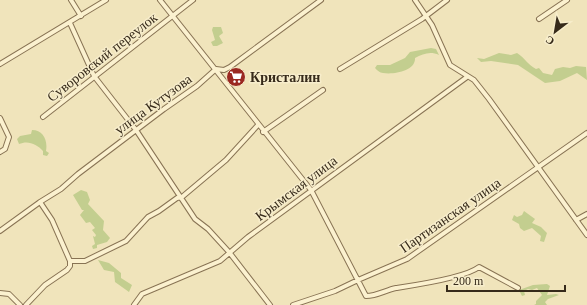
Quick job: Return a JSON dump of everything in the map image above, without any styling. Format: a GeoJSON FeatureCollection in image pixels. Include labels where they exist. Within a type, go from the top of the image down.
{"type":"FeatureCollection","features":[{"type":"Feature","properties":{"kind":"street"},"geometry":{"type":"LineString","coordinates":[[71,0],[81,16]]}},
{"type":"Feature","properties":{"kind":"street"},"geometry":{"type":"LineString","coordinates":[[0,64],[106,0]]}},
{"type":"Feature","properties":{"kind":"street"},"geometry":{"type":"LineString","coordinates":[[160,0],[311,190],[366,296],[396,288],[452,278],[471,272],[479,267],[518,288]]}},
{"type":"Feature","properties":{"kind":"street","name":"Суворовский переулок"},"geometry":{"type":"LineString","coordinates":[[43,117],[193,0]]}},
{"type":"Feature","properties":{"kind":"street","name":"улица Кутузова"},"geometry":{"type":"LineString","coordinates":[[0,231],[40,202],[61,189],[78,174],[136,130],[198,86],[216,70],[224,70],[230,67],[321,0]]}},
{"type":"Feature","properties":{"kind":"street"},"geometry":{"type":"LineString","coordinates":[[415,0],[426,16],[450,65],[466,77],[474,80],[537,168],[587,234]]}},
{"type":"Feature","properties":{"kind":"street"},"geometry":{"type":"LineString","coordinates":[[340,69],[358,60],[426,16],[447,0]]}},
{"type":"Feature","properties":{"kind":"street"},"geometry":{"type":"LineString","coordinates":[[539,19],[567,0]]}},
{"type":"Feature","properties":{"kind":"street"},"geometry":{"type":"LineString","coordinates":[[70,22],[94,76],[136,130],[182,197],[195,220],[208,229],[229,252],[270,305]]}},
{"type":"Feature","properties":{"kind":"street","name":"Крымская улица"},"geometry":{"type":"LineString","coordinates":[[134,305],[142,294],[220,261],[229,252],[311,190],[466,77]]}},
{"type":"Feature","properties":{"kind":"street"},"geometry":{"type":"LineString","coordinates":[[264,132],[323,90]]}},
{"type":"Feature","properties":{"kind":"street"},"geometry":{"type":"LineString","coordinates":[[0,118],[9,137],[5,149],[0,152]]}},
{"type":"Feature","properties":{"kind":"street"},"geometry":{"type":"LineString","coordinates":[[70,261],[85,261],[126,241],[148,217],[177,198],[182,197],[226,160],[258,125]]}},
{"type":"Feature","properties":{"kind":"street","name":"Партизанская улица"},"geometry":{"type":"LineString","coordinates":[[293,305],[335,291],[407,259],[587,133]]}},
{"type":"Feature","properties":{"kind":"street"},"geometry":{"type":"LineString","coordinates":[[26,305],[45,285],[67,270],[70,266],[70,261],[52,220],[40,202]]}},
{"type":"Feature","properties":{"kind":"street"},"geometry":{"type":"LineString","coordinates":[[576,220],[587,214]]}},
{"type":"Feature","properties":{"kind":"street"},"geometry":{"type":"LineString","coordinates":[[0,293],[9,294],[20,305]]}},
{"type":"Feature","properties":{"kind":"green space"},"geometry":{"type":"Polygon","coordinates":[[[213,27],[221,27],[223,33],[219,36],[223,43],[217,46],[213,46],[211,42],[215,40],[212,30],[213,27]]]}},
{"type":"Feature","properties":{"kind":"green space"},"geometry":{"type":"Polygon","coordinates":[[[431,48],[436,49],[439,55],[430,53],[424,54],[415,58],[412,66],[408,69],[398,73],[383,73],[375,68],[377,65],[390,65],[405,58],[410,52],[431,48]]]}},
{"type":"Feature","properties":{"kind":"green space"},"geometry":{"type":"Polygon","coordinates":[[[499,53],[511,55],[517,53],[536,69],[539,68],[543,73],[552,75],[555,69],[563,67],[586,67],[587,80],[577,73],[560,81],[545,83],[518,65],[491,61],[481,62],[477,58],[484,59],[499,53]]]}},
{"type":"Feature","properties":{"kind":"green space"},"geometry":{"type":"Polygon","coordinates":[[[32,130],[36,130],[44,136],[46,151],[49,153],[47,156],[43,155],[43,151],[38,146],[26,142],[19,144],[17,139],[20,136],[31,134],[32,130]]]}},
{"type":"Feature","properties":{"kind":"green space"},"geometry":{"type":"Polygon","coordinates":[[[81,190],[87,192],[90,200],[88,204],[104,221],[103,230],[110,238],[107,242],[97,245],[97,248],[93,249],[92,246],[95,244],[93,236],[95,237],[96,235],[92,230],[95,228],[90,222],[86,223],[80,215],[84,210],[82,210],[73,195],[81,190]]]}},
{"type":"Feature","properties":{"kind":"green space"},"geometry":{"type":"Polygon","coordinates":[[[524,211],[535,219],[532,223],[541,227],[547,233],[544,242],[540,241],[541,236],[532,228],[524,231],[520,228],[519,224],[512,220],[514,215],[517,217],[522,215],[524,211]]]}},
{"type":"Feature","properties":{"kind":"green space"},"geometry":{"type":"Polygon","coordinates":[[[98,260],[109,263],[121,273],[121,278],[132,285],[129,292],[115,282],[114,272],[104,270],[98,260]]]}},
{"type":"Feature","properties":{"kind":"green space"},"geometry":{"type":"Polygon","coordinates":[[[547,284],[550,286],[547,295],[559,295],[548,299],[545,302],[547,305],[534,305],[542,295],[537,288],[524,291],[525,295],[522,296],[519,290],[533,285],[547,284]]]}},
{"type":"Feature","properties":{"kind":"place","name":"Кристалин"},"geometry":{"type":"Point","coordinates":[236,77]}}]}
